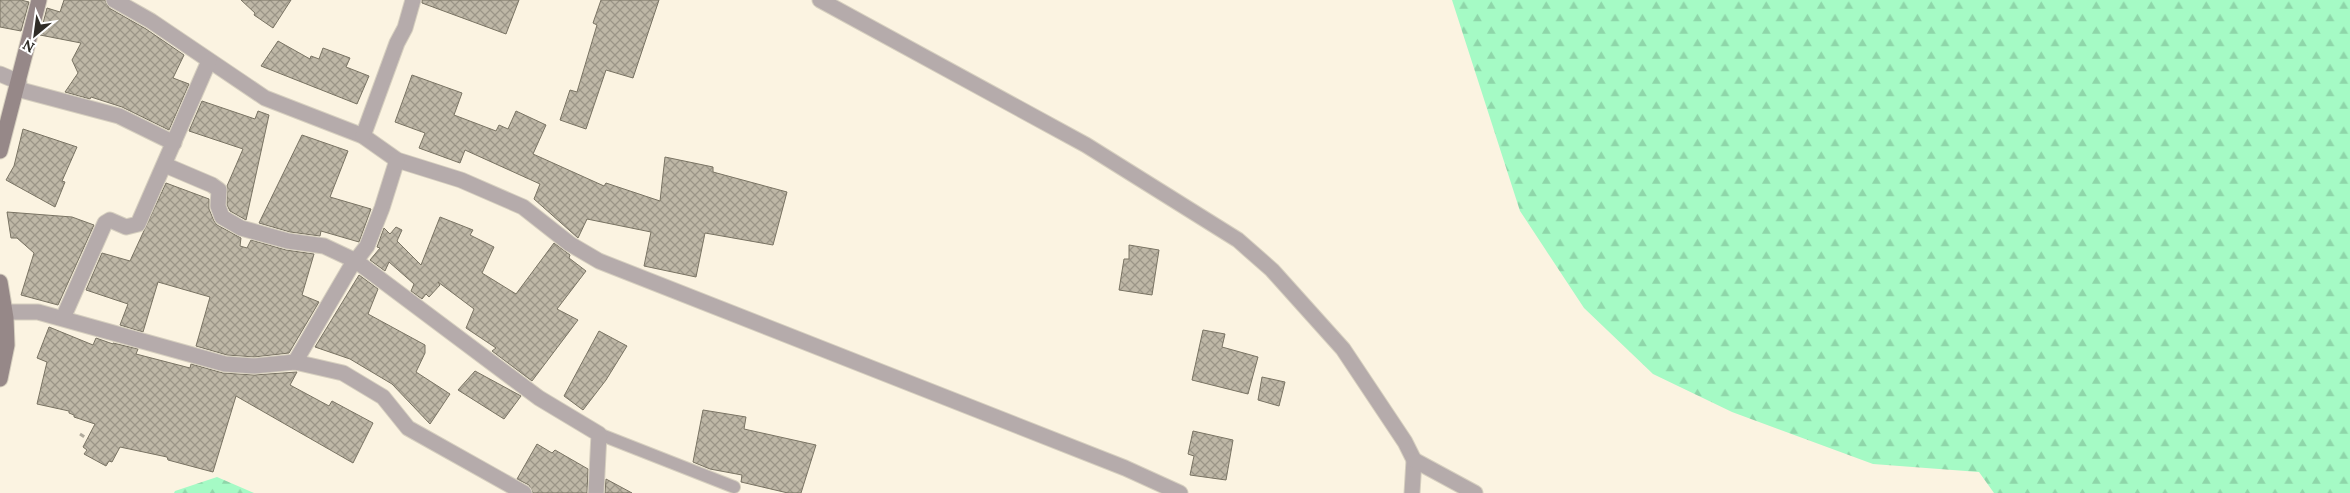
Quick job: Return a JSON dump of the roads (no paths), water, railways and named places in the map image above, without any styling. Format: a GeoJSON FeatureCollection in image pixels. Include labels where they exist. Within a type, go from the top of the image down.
{"type":"FeatureCollection","features":[{"type":"Feature","properties":{"kind":"main road"},"geometry":{"type":"LineString","coordinates":[[0,151],[39,0]]}},
{"type":"Feature","properties":{"kind":"main road"},"geometry":{"type":"LineString","coordinates":[[0,282],[7,345],[0,379]]}},
{"type":"Feature","properties":{"kind":"street"},"geometry":{"type":"LineString","coordinates":[[114,0],[151,21],[265,98],[363,136],[397,160],[461,180],[523,206],[570,244],[598,261],[1125,468],[1180,493]]}},
{"type":"Feature","properties":{"kind":"street"},"geometry":{"type":"LineString","coordinates":[[363,136],[397,43],[405,28],[413,0]]}},
{"type":"Feature","properties":{"kind":"street"},"geometry":{"type":"LineString","coordinates":[[820,0],[1086,145],[1238,240],[1272,270],[1343,349],[1405,442],[1414,460],[1412,493]]}},
{"type":"Feature","properties":{"kind":"street"},"geometry":{"type":"LineString","coordinates":[[63,318],[105,223],[110,220],[126,227],[138,224],[209,61]]}},
{"type":"Feature","properties":{"kind":"street"},"geometry":{"type":"LineString","coordinates":[[0,74],[18,85],[119,116],[174,143]]}},
{"type":"Feature","properties":{"kind":"street"},"geometry":{"type":"LineString","coordinates":[[295,362],[350,268],[367,246],[382,208],[397,160]]}},
{"type":"Feature","properties":{"kind":"street"},"geometry":{"type":"LineString","coordinates":[[165,165],[212,185],[219,190],[218,206],[222,217],[242,228],[288,241],[324,246],[356,261],[539,398],[599,434],[596,493]]}},
{"type":"Feature","properties":{"kind":"street"},"geometry":{"type":"LineString","coordinates":[[2,312],[38,312],[225,364],[254,366],[295,362],[343,374],[383,397],[408,428],[524,493]]}},
{"type":"Feature","properties":{"kind":"street"},"geometry":{"type":"LineString","coordinates":[[1414,460],[1475,493]]}},
{"type":"Feature","properties":{"kind":"lane"},"geometry":{"type":"LineString","coordinates":[[599,434],[734,486]]}}]}
